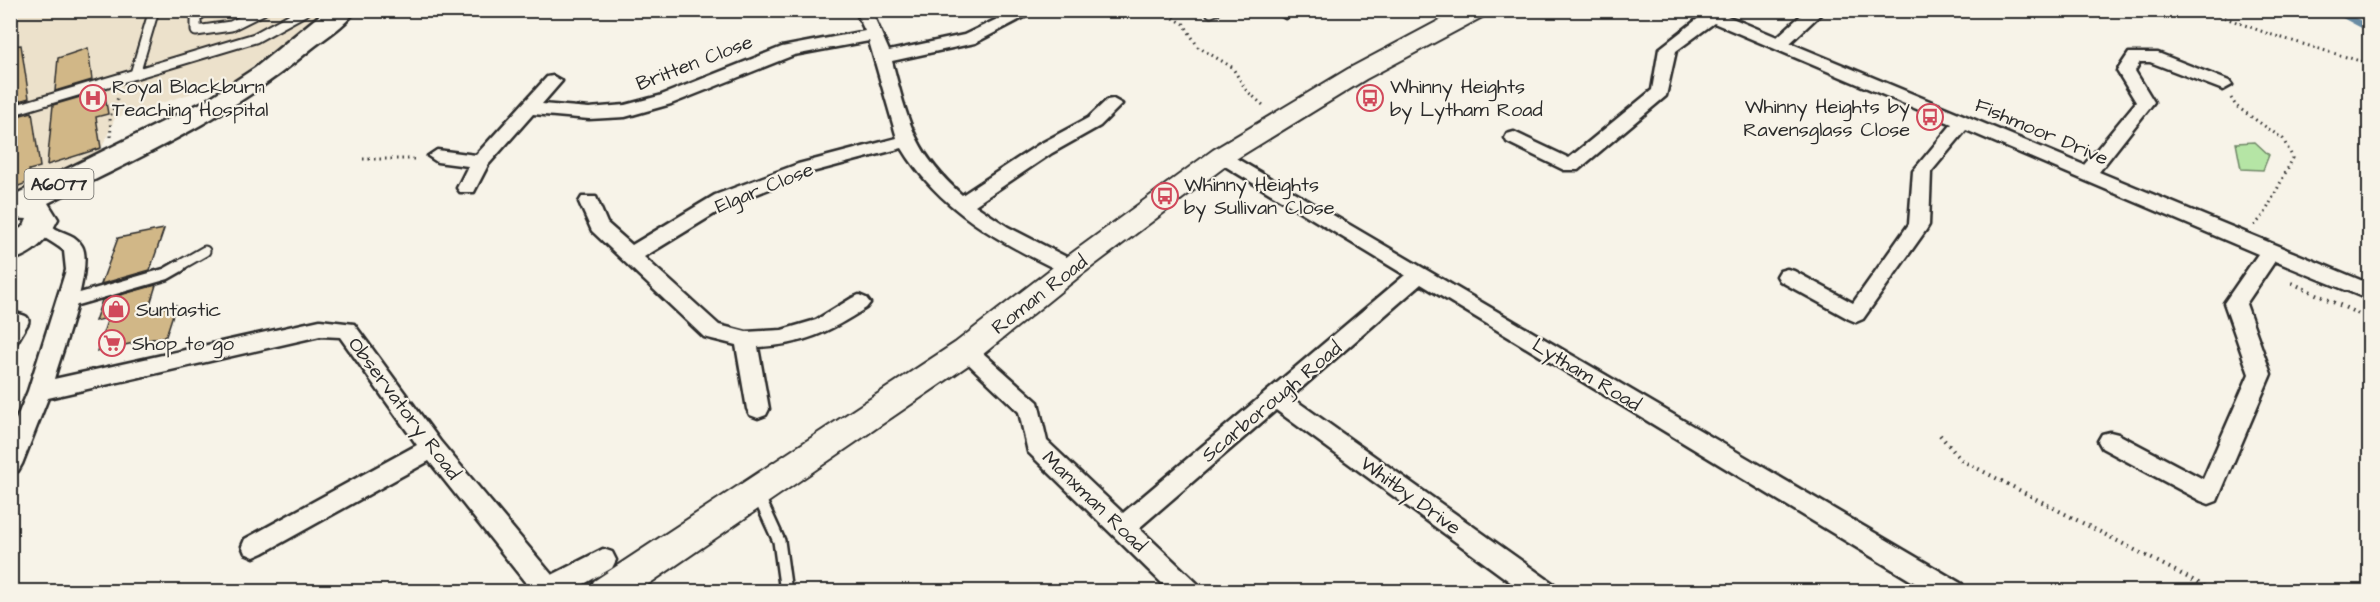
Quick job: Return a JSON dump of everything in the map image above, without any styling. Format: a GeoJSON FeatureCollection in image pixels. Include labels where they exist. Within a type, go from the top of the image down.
{"type":"FeatureCollection","features":[{"type":"Feature","properties":{"kind":"highway","name":"A6077"},"geometry":{"type":"LineString","coordinates":[[12,208],[71,178],[109,163],[216,106],[343,10]]}},
{"type":"Feature","properties":{"kind":"highway","name":"A6077"},"geometry":{"type":"LineString","coordinates":[[10,251],[31,238],[59,202],[109,163]]}},
{"type":"Feature","properties":{"kind":"highway","name":"A6077"},"geometry":{"type":"LineString","coordinates":[[12,208],[34,208],[41,212],[43,222]]}},
{"type":"Feature","properties":{"kind":"street"},"geometry":{"type":"LineString","coordinates":[[863,10],[882,58],[907,141],[935,179],[962,205],[1032,250],[1071,268]]}},
{"type":"Feature","properties":{"kind":"street"},"geometry":{"type":"LineString","coordinates":[[882,58],[969,39],[1030,10]]}},
{"type":"Feature","properties":{"kind":"street","name":"Roman Road"},"geometry":{"type":"LineString","coordinates":[[607,591],[966,351],[1071,268],[1222,156],[1357,75],[1478,10]]}},
{"type":"Feature","properties":{"kind":"street"},"geometry":{"type":"LineString","coordinates":[[1779,44],[1817,10]]}},
{"type":"Feature","properties":{"kind":"street"},"geometry":{"type":"LineString","coordinates":[[1514,138],[1570,165],[1660,92],[1668,49],[1705,13]]}},
{"type":"Feature","properties":{"kind":"street","name":"Fishmoor Drive"},"geometry":{"type":"LineString","coordinates":[[1705,13],[2241,240],[2264,260],[2370,293]]}},
{"type":"Feature","properties":{"kind":"street","name":"Britten Close"},"geometry":{"type":"LineString","coordinates":[[529,108],[591,115],[635,109],[790,51],[874,35]]}},
{"type":"Feature","properties":{"kind":"street"},"geometry":{"type":"LineString","coordinates":[[2087,174],[2145,102],[2126,71],[2135,57],[2152,57],[2223,85]]}},
{"type":"Feature","properties":{"kind":"street"},"geometry":{"type":"LineString","coordinates":[[467,188],[480,162],[553,81]]}},
{"type":"Feature","properties":{"kind":"street"},"geometry":{"type":"LineString","coordinates":[[962,205],[1045,149],[1094,122],[1113,104]]}},
{"type":"Feature","properties":{"kind":"street"},"geometry":{"type":"LineString","coordinates":[[1786,276],[1856,314],[1919,225],[1922,171],[1963,122]]}},
{"type":"Feature","properties":{"kind":"street","name":"Elgar Close"},"geometry":{"type":"LineString","coordinates":[[630,256],[722,200],[805,168],[907,141]]}},
{"type":"Feature","properties":{"kind":"street"},"geometry":{"type":"LineString","coordinates":[[437,156],[480,162]]}},
{"type":"Feature","properties":{"kind":"street","name":"Lytham Road"},"geometry":{"type":"LineString","coordinates":[[1222,156],[1953,591]]}},
{"type":"Feature","properties":{"kind":"street"},"geometry":{"type":"LineString","coordinates":[[589,202],[599,226],[712,331],[746,340],[782,338],[823,326],[860,303]]}},
{"type":"Feature","properties":{"kind":"street"},"geometry":{"type":"LineString","coordinates":[[10,464],[39,391],[76,270],[74,249],[62,238],[48,233],[43,222]]}},
{"type":"Feature","properties":{"kind":"street"},"geometry":{"type":"LineString","coordinates":[[10,251],[70,246]]}},
{"type":"Feature","properties":{"kind":"street"},"geometry":{"type":"LineString","coordinates":[[2109,441],[2209,494],[2260,374],[2235,303],[2264,260]]}},
{"type":"Feature","properties":{"kind":"street","name":"Scarborough Road"},"geometry":{"type":"LineString","coordinates":[[1123,527],[1419,274]]}},
{"type":"Feature","properties":{"kind":"street","name":"Observatory Road"},"geometry":{"type":"LineString","coordinates":[[39,391],[320,328],[345,330],[432,448],[548,591],[603,560]]}},
{"type":"Feature","properties":{"kind":"street"},"geometry":{"type":"LineString","coordinates":[[746,340],[759,409]]}},
{"type":"Feature","properties":{"kind":"street","name":"Manxman Road"},"geometry":{"type":"LineString","coordinates":[[966,351],[1030,408],[1036,445],[1189,591]]}},
{"type":"Feature","properties":{"kind":"street","name":"Whitby Drive"},"geometry":{"type":"LineString","coordinates":[[1276,398],[1545,591]]}},
{"type":"Feature","properties":{"kind":"street"},"geometry":{"type":"LineString","coordinates":[[254,546],[432,448]]}},
{"type":"Feature","properties":{"kind":"lane"},"geometry":{"type":"LineString","coordinates":[[131,75],[154,10]]}},
{"type":"Feature","properties":{"kind":"lane"},"geometry":{"type":"LineString","coordinates":[[205,10],[196,18],[196,31],[210,31],[244,20],[263,10]]}},
{"type":"Feature","properties":{"kind":"lane"},"geometry":{"type":"LineString","coordinates":[[10,111],[255,38],[306,10]]}},
{"type":"Feature","properties":{"kind":"lane"},"geometry":{"type":"LineString","coordinates":[[68,302],[166,274],[205,251]]}},
{"type":"Feature","properties":{"kind":"lane"},"geometry":{"type":"LineString","coordinates":[[10,317],[23,321],[10,343]]}},
{"type":"Feature","properties":{"kind":"lane"},"geometry":{"type":"LineString","coordinates":[[756,492],[779,541],[786,591]]}},
{"type":"Feature","properties":{"kind":"path"},"geometry":{"type":"LineString","coordinates":[[1159,10],[1184,24],[1198,47],[1232,67],[1246,90],[1281,120]]}},
{"type":"Feature","properties":{"kind":"path"},"geometry":{"type":"LineString","coordinates":[[2204,10],[2269,34],[2370,64]]}},
{"type":"Feature","properties":{"kind":"path"},"geometry":{"type":"LineString","coordinates":[[109,163],[110,117],[131,75]]}},
{"type":"Feature","properties":{"kind":"path"},"geometry":{"type":"LineString","coordinates":[[2223,85],[2236,105],[2283,139],[2293,158],[2264,215],[2241,240]]}},
{"type":"Feature","properties":{"kind":"path"},"geometry":{"type":"LineString","coordinates":[[363,159],[437,156]]}},
{"type":"Feature","properties":{"kind":"path"},"geometry":{"type":"LineString","coordinates":[[2264,260],[2370,319]]}},
{"type":"Feature","properties":{"kind":"path"},"geometry":{"type":"LineString","coordinates":[[1940,435],[1961,460],[2216,591]]}},
{"type":"Feature","properties":{"kind":"shaded area","name":"Royal Blackburn Teaching Hospital"},"geometry":{"type":"Polygon","coordinates":[[[10,11],[323,11],[236,79],[115,118],[99,154],[11,196],[10,11]]]}},
{"type":"Feature","properties":{"kind":"green space"},"geometry":{"type":"Polygon","coordinates":[[[2255,142],[2269,155],[2263,170],[2241,169],[2236,143],[2255,142]]]}},
{"type":"Feature","properties":{"kind":"building"},"geometry":{"type":"Polygon","coordinates":[[[21,45],[29,98],[10,104],[10,46],[21,45]]]}},
{"type":"Feature","properties":{"kind":"building"},"geometry":{"type":"Polygon","coordinates":[[[88,48],[92,80],[55,91],[58,58],[88,48]]]}},
{"type":"Feature","properties":{"kind":"building"},"geometry":{"type":"Polygon","coordinates":[[[104,90],[108,114],[96,117],[101,148],[47,165],[53,105],[104,90]]]}},
{"type":"Feature","properties":{"kind":"building"},"geometry":{"type":"Polygon","coordinates":[[[32,112],[40,167],[29,170],[30,182],[10,189],[10,118],[32,112]]]}},
{"type":"Feature","properties":{"kind":"building"},"geometry":{"type":"Polygon","coordinates":[[[164,229],[150,270],[101,284],[118,238],[164,229]]]}},
{"type":"Feature","properties":{"kind":"building"},"geometry":{"type":"Polygon","coordinates":[[[156,285],[148,311],[176,305],[166,336],[97,351],[108,318],[95,321],[102,300],[156,285]]]}},
{"type":"Feature","properties":{"kind":"waterway"},"geometry":{"type":"LineString","coordinates":[[2334,10],[2370,29]]}},
{"type":"Feature","properties":{"kind":"place","name":"Royal Blackburn Teaching Hospital"},"geometry":{"type":"Point","coordinates":[93,98]}},
{"type":"Feature","properties":{"kind":"place","name":"Whinny Heights by Lytham Road"},"geometry":{"type":"Point","coordinates":[1370,98]}},
{"type":"Feature","properties":{"kind":"place","name":"Whinny Heights by Ravensglass Close"},"geometry":{"type":"Point","coordinates":[1930,117]}},
{"type":"Feature","properties":{"kind":"place","name":"Whinny Heights by Sullivan Close"},"geometry":{"type":"Point","coordinates":[1165,196]}},
{"type":"Feature","properties":{"kind":"place","name":"Suntastic"},"geometry":{"type":"Point","coordinates":[116,309]}},
{"type":"Feature","properties":{"kind":"place","name":"Shop to go"},"geometry":{"type":"Point","coordinates":[112,343]}}]}
